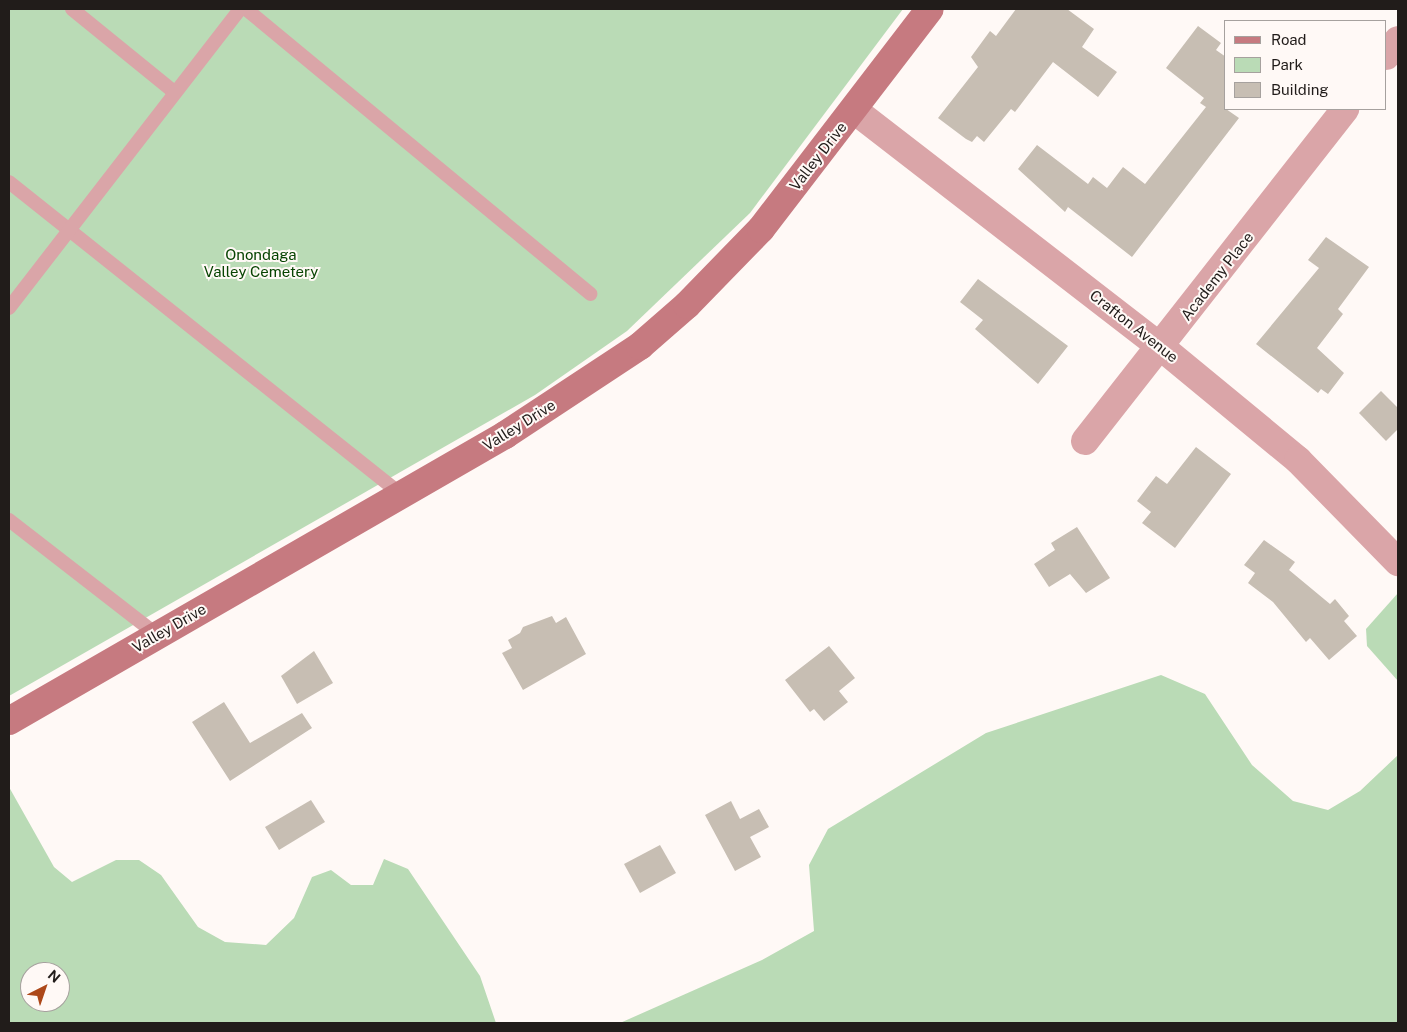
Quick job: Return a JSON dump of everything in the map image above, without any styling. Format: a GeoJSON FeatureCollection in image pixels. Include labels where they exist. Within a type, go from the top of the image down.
{"type":"FeatureCollection","features":[{"type":"Feature","properties":{"kind":"main road","name":"Valley Drive"},"geometry":{"type":"LineString","coordinates":[[9,721],[505,435],[653,334],[761,228],[854,110],[920,12]]}},
{"type":"Feature","properties":{"kind":"street","name":"Crafton Avenue"},"geometry":{"type":"LineString","coordinates":[[854,110],[1162,347],[1298,460],[1398,562]]}},
{"type":"Feature","properties":{"kind":"street","name":"Academy Place"},"geometry":{"type":"LineString","coordinates":[[1085,441],[1162,347],[1345,110]]}},
{"type":"Feature","properties":{"kind":"lane"},"geometry":{"type":"LineString","coordinates":[[72,9],[174,92]]}},
{"type":"Feature","properties":{"kind":"lane"},"geometry":{"type":"LineString","coordinates":[[9,308],[240,9]]}},
{"type":"Feature","properties":{"kind":"lane"},"geometry":{"type":"LineString","coordinates":[[246,9],[590,294]]}},
{"type":"Feature","properties":{"kind":"lane"},"geometry":{"type":"LineString","coordinates":[[9,182],[70,228],[402,495]]}},
{"type":"Feature","properties":{"kind":"lane"},"geometry":{"type":"LineString","coordinates":[[9,520],[157,635]]}},
{"type":"Feature","properties":{"kind":"green space","name":"Onondaga Valley Cemetery"},"geometry":{"type":"Polygon","coordinates":[[[9,9],[903,9],[750,213],[627,331],[535,395],[9,696],[9,9]]]}},
{"type":"Feature","properties":{"kind":"green space"},"geometry":{"type":"Polygon","coordinates":[[[1398,593],[1398,681],[1367,646],[1366,629],[1398,593]]]}},
{"type":"Feature","properties":{"kind":"green space"},"geometry":{"type":"Polygon","coordinates":[[[1161,675],[1205,694],[1252,765],[1293,801],[1328,810],[1360,791],[1398,755],[1398,1023],[620,1023],[762,960],[814,931],[809,865],[828,829],[986,733],[1161,675]]]}},
{"type":"Feature","properties":{"kind":"green space"},"geometry":{"type":"Polygon","coordinates":[[[9,787],[54,867],[72,882],[116,860],[139,860],[161,875],[198,927],[225,942],[266,945],[294,918],[312,877],[331,870],[351,885],[373,885],[384,859],[408,869],[480,976],[496,1023],[9,1023],[9,787]]]}},
{"type":"Feature","properties":{"kind":"building"},"geometry":{"type":"Polygon","coordinates":[[[1016,9],[1067,9],[1094,29],[1082,47],[1117,72],[1098,97],[1053,62],[1015,112],[1011,109],[984,142],[977,136],[972,142],[938,118],[978,67],[971,57],[990,31],[996,36],[1016,9]]]}},
{"type":"Feature","properties":{"kind":"building"},"geometry":{"type":"Polygon","coordinates":[[[1198,26],[1221,43],[1216,50],[1224,56],[1224,110],[1227,110],[1239,118],[1132,257],[1068,207],[1065,212],[1018,169],[1037,145],[1088,184],[1093,177],[1107,188],[1123,167],[1145,184],[1206,107],[1200,103],[1204,98],[1166,68],[1198,26]]]}},
{"type":"Feature","properties":{"kind":"building"},"geometry":{"type":"Polygon","coordinates":[[[1326,237],[1369,267],[1338,309],[1343,314],[1317,348],[1344,373],[1328,394],[1321,389],[1318,393],[1256,344],[1319,268],[1308,260],[1326,237]]]}},
{"type":"Feature","properties":{"kind":"building"},"geometry":{"type":"Polygon","coordinates":[[[978,279],[1068,346],[1038,384],[975,329],[983,320],[960,302],[978,279]]]}},
{"type":"Feature","properties":{"kind":"building"},"geometry":{"type":"Polygon","coordinates":[[[1381,391],[1398,408],[1398,429],[1386,441],[1359,413],[1381,391]]]}},
{"type":"Feature","properties":{"kind":"building"},"geometry":{"type":"Polygon","coordinates":[[[1196,447],[1231,474],[1175,548],[1142,523],[1151,512],[1137,501],[1156,476],[1167,484],[1196,447]]]}},
{"type":"Feature","properties":{"kind":"building"},"geometry":{"type":"Polygon","coordinates":[[[1077,527],[1110,578],[1086,593],[1070,574],[1049,587],[1034,564],[1055,550],[1051,543],[1077,527]]]}},
{"type":"Feature","properties":{"kind":"building"},"geometry":{"type":"Polygon","coordinates":[[[1264,540],[1295,562],[1289,570],[1330,604],[1335,599],[1349,616],[1344,621],[1357,636],[1329,660],[1310,638],[1306,642],[1273,602],[1248,583],[1255,573],[1244,565],[1264,540]]]}},
{"type":"Feature","properties":{"kind":"building"},"geometry":{"type":"Polygon","coordinates":[[[552,616],[556,623],[566,617],[586,654],[523,690],[502,653],[512,648],[508,640],[520,633],[523,627],[552,616]]]}},
{"type":"Feature","properties":{"kind":"building"},"geometry":{"type":"Polygon","coordinates":[[[829,646],[855,678],[839,691],[848,702],[824,721],[814,709],[810,712],[785,680],[829,646]]]}},
{"type":"Feature","properties":{"kind":"building"},"geometry":{"type":"Polygon","coordinates":[[[314,651],[333,683],[297,704],[281,676],[314,651]]]}},
{"type":"Feature","properties":{"kind":"building"},"geometry":{"type":"Polygon","coordinates":[[[224,702],[250,743],[302,713],[312,728],[230,781],[192,722],[224,702]]]}},
{"type":"Feature","properties":{"kind":"building"},"geometry":{"type":"Polygon","coordinates":[[[311,800],[325,822],[279,850],[265,827],[311,800]]]}},
{"type":"Feature","properties":{"kind":"building"},"geometry":{"type":"Polygon","coordinates":[[[731,801],[740,819],[759,809],[769,827],[750,837],[761,857],[735,871],[705,815],[731,801]]]}},
{"type":"Feature","properties":{"kind":"building"},"geometry":{"type":"Polygon","coordinates":[[[660,845],[676,873],[640,893],[624,864],[660,845]]]}}]}
